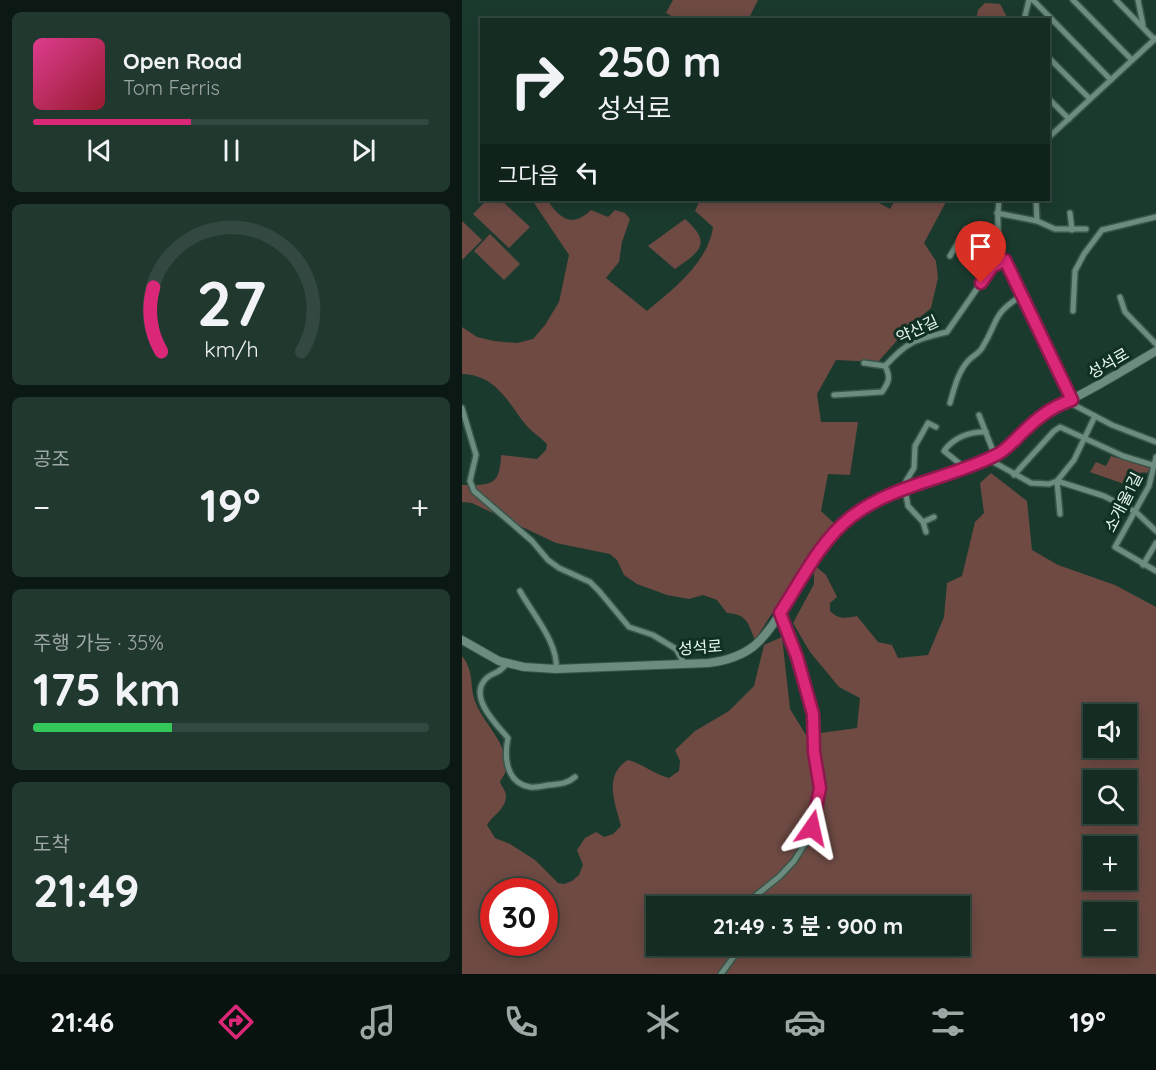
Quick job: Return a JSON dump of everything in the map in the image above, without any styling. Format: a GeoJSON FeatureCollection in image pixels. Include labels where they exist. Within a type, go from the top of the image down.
{"type":"FeatureCollection","features":[{"type":"Feature","properties":{"kind":"street"},"geometry":{"type":"LineString","coordinates":[[1025,18],[1031,0],[1049,18]]}},
{"type":"Feature","properties":{"kind":"street"},"geometry":{"type":"LineString","coordinates":[[1073,0],[1132,60]]}},
{"type":"Feature","properties":{"kind":"street"},"geometry":{"type":"LineString","coordinates":[[1050,136],[1155,38],[1116,0]]}},
{"type":"Feature","properties":{"kind":"street"},"geometry":{"type":"LineString","coordinates":[[1138,0],[1143,27]]}},
{"type":"Feature","properties":{"kind":"street"},"geometry":{"type":"LineString","coordinates":[[1050,19],[1111,80]]}},
{"type":"Feature","properties":{"kind":"street"},"geometry":{"type":"LineString","coordinates":[[1050,59],[1090,99]]}},
{"type":"Feature","properties":{"kind":"street"},"geometry":{"type":"LineString","coordinates":[[1050,100],[1069,119]]}},
{"type":"Feature","properties":{"kind":"street"},"geometry":{"type":"LineString","coordinates":[[999,201],[998,238],[1005,260],[1076,407],[1156,442]]}},
{"type":"Feature","properties":{"kind":"street"},"geometry":{"type":"LineString","coordinates":[[1036,201],[1037,221]]}},
{"type":"Feature","properties":{"kind":"street"},"geometry":{"type":"LineString","coordinates":[[997,213],[1037,221],[1055,230],[1086,229]]}},
{"type":"Feature","properties":{"kind":"street"},"geometry":{"type":"LineString","coordinates":[[1070,213],[1072,230]]}},
{"type":"Feature","properties":{"kind":"street"},"geometry":{"type":"LineString","coordinates":[[1073,311],[1074,271],[1102,230],[1156,217]]}},
{"type":"Feature","properties":{"kind":"street"},"geometry":{"type":"LineString","coordinates":[[950,256],[966,229],[985,237],[998,238]]}},
{"type":"Feature","properties":{"kind":"street","name":"약산길"},"geometry":{"type":"LineString","coordinates":[[885,366],[903,346],[947,332],[992,267],[1005,260]]}},
{"type":"Feature","properties":{"kind":"street"},"geometry":{"type":"LineString","coordinates":[[950,404],[956,382],[967,362],[982,349],[995,318],[1005,306],[1021,296]]}},
{"type":"Feature","properties":{"kind":"street"},"geometry":{"type":"LineString","coordinates":[[1120,297],[1125,312],[1156,344]]}},
{"type":"Feature","properties":{"kind":"street","name":"성석로"},"geometry":{"type":"LineString","coordinates":[[462,640],[506,664],[524,667],[556,669],[725,661],[744,652],[762,638],[822,547],[851,517],[876,501],[991,457],[1007,447],[1046,412],[1059,404],[1072,400],[1156,351]]}},
{"type":"Feature","properties":{"kind":"street"},"geometry":{"type":"LineString","coordinates":[[834,395],[882,392],[888,383],[890,374],[885,366],[864,363]]}},
{"type":"Feature","properties":{"kind":"street"},"geometry":{"type":"LineString","coordinates":[[462,408],[476,455],[470,481],[474,491],[532,541],[548,560],[559,568],[590,582],[629,627],[653,636],[676,649],[684,663]]}},
{"type":"Feature","properties":{"kind":"street"},"geometry":{"type":"LineString","coordinates":[[979,415],[986,432],[991,457],[1014,475],[1031,483],[1057,481],[1104,496],[1136,512],[1156,531]]}},
{"type":"Feature","properties":{"kind":"street"},"geometry":{"type":"LineString","coordinates":[[1057,481],[1066,472],[1095,416]]}},
{"type":"Feature","properties":{"kind":"street"},"geometry":{"type":"LineString","coordinates":[[926,532],[923,522],[908,506],[905,489],[906,481],[914,468],[915,446],[928,423],[936,427]]}},
{"type":"Feature","properties":{"kind":"street"},"geometry":{"type":"LineString","coordinates":[[1014,475],[1054,431],[1060,428],[1084,440],[1155,466]]}},
{"type":"Feature","properties":{"kind":"street"},"geometry":{"type":"LineString","coordinates":[[964,467],[944,451],[951,441],[977,431],[986,432]]}},
{"type":"Feature","properties":{"kind":"street","name":"소개울1길"},"geometry":{"type":"LineString","coordinates":[[1156,457],[1149,486],[1115,548],[1156,571]]}},
{"type":"Feature","properties":{"kind":"street"},"geometry":{"type":"LineString","coordinates":[[1057,481],[1060,514]]}},
{"type":"Feature","properties":{"kind":"street"},"geometry":{"type":"LineString","coordinates":[[923,522],[934,517]]}},
{"type":"Feature","properties":{"kind":"street"},"geometry":{"type":"LineString","coordinates":[[1143,565],[1156,543]]}},
{"type":"Feature","properties":{"kind":"street"},"geometry":{"type":"LineString","coordinates":[[520,591],[548,637],[557,658],[556,669]]}},
{"type":"Feature","properties":{"kind":"street"},"geometry":{"type":"LineString","coordinates":[[755,896],[780,876],[794,861],[806,842],[812,828],[820,788],[814,752],[813,714],[797,657],[780,613]]}},
{"type":"Feature","properties":{"kind":"street"},"geometry":{"type":"LineString","coordinates":[[506,664],[501,671],[490,675],[483,682],[480,691],[483,704],[508,738],[506,750],[509,772],[518,782],[530,787],[569,783],[575,777]]}},
{"type":"Feature","properties":{"kind":"street"},"geometry":{"type":"LineString","coordinates":[[722,974],[734,956]]}},
{"type":"Feature","properties":{"kind":"shaded area"},"geometry":{"type":"Polygon","coordinates":[[[673,0],[758,0],[749,18],[675,18],[666,13],[673,0]]]}},
{"type":"Feature","properties":{"kind":"shaded area"},"geometry":{"type":"Polygon","coordinates":[[[985,3],[1000,4],[1007,18],[976,18],[978,10],[985,3]]]}},
{"type":"Feature","properties":{"kind":"shaded area"},"geometry":{"type":"Polygon","coordinates":[[[486,201],[502,201],[530,227],[509,248],[473,214],[486,201]]]}},
{"type":"Feature","properties":{"kind":"shaded area"},"geometry":{"type":"Polygon","coordinates":[[[534,201],[548,201],[561,216],[572,220],[584,216],[591,210],[608,217],[615,210],[625,213],[630,219],[622,242],[619,262],[606,278],[647,311],[668,294],[697,264],[710,240],[713,227],[695,211],[700,201],[876,201],[890,209],[894,201],[946,201],[924,243],[936,261],[938,278],[931,308],[908,328],[878,362],[836,360],[817,394],[821,422],[858,422],[850,475],[828,474],[821,511],[835,524],[799,571],[755,640],[746,620],[739,615],[727,613],[717,600],[703,595],[689,599],[667,595],[637,584],[624,575],[617,560],[610,554],[556,543],[472,503],[462,502],[462,485],[486,484],[496,479],[501,455],[537,459],[546,450],[547,444],[526,425],[500,391],[484,379],[462,374],[462,327],[477,337],[494,341],[517,343],[533,339],[559,302],[569,255],[534,201]]]}},
{"type":"Feature","properties":{"kind":"shaded area"},"geometry":{"type":"Polygon","coordinates":[[[685,219],[698,234],[701,241],[700,246],[697,252],[675,269],[648,246],[685,219]]]}},
{"type":"Feature","properties":{"kind":"shaded area"},"geometry":{"type":"Polygon","coordinates":[[[462,221],[482,240],[462,260],[462,221]]]}},
{"type":"Feature","properties":{"kind":"shaded area"},"geometry":{"type":"Polygon","coordinates":[[[490,234],[520,264],[504,280],[474,251],[490,234]]]}},
{"type":"Feature","properties":{"kind":"shaded area"},"geometry":{"type":"Polygon","coordinates":[[[1111,456],[1150,468],[1147,473],[1135,475],[1127,485],[1090,472],[1096,462],[1106,466],[1111,456]]]}},
{"type":"Feature","properties":{"kind":"shaded area"},"geometry":{"type":"Polygon","coordinates":[[[991,473],[1027,501],[1032,550],[1058,565],[1115,585],[1156,607],[1156,974],[462,974],[462,656],[470,673],[475,701],[499,742],[506,759],[506,771],[500,782],[505,792],[505,801],[487,825],[495,838],[510,844],[535,860],[553,878],[480,878],[480,956],[558,956],[558,883],[564,884],[572,881],[579,875],[583,865],[577,850],[585,838],[596,832],[604,837],[613,834],[621,826],[613,790],[613,781],[620,766],[628,760],[669,778],[679,771],[680,761],[675,750],[695,731],[729,711],[754,686],[764,645],[782,637],[790,709],[806,735],[857,728],[860,698],[839,687],[810,652],[793,623],[814,584],[814,565],[826,575],[837,597],[830,603],[830,611],[833,614],[843,618],[857,616],[878,642],[892,645],[898,658],[928,655],[944,617],[947,583],[962,576],[975,522],[984,513],[980,483],[991,473]]]}},
{"type":"Feature","properties":{"kind":"route"},"geometry":{"type":"LineString","coordinates":[[812,828],[820,788],[814,752],[813,714],[797,657],[780,613],[822,547],[851,517],[876,501],[902,490],[993,457],[1046,412],[1059,404],[1072,400],[1005,260],[992,267],[981,283]]}}]}
